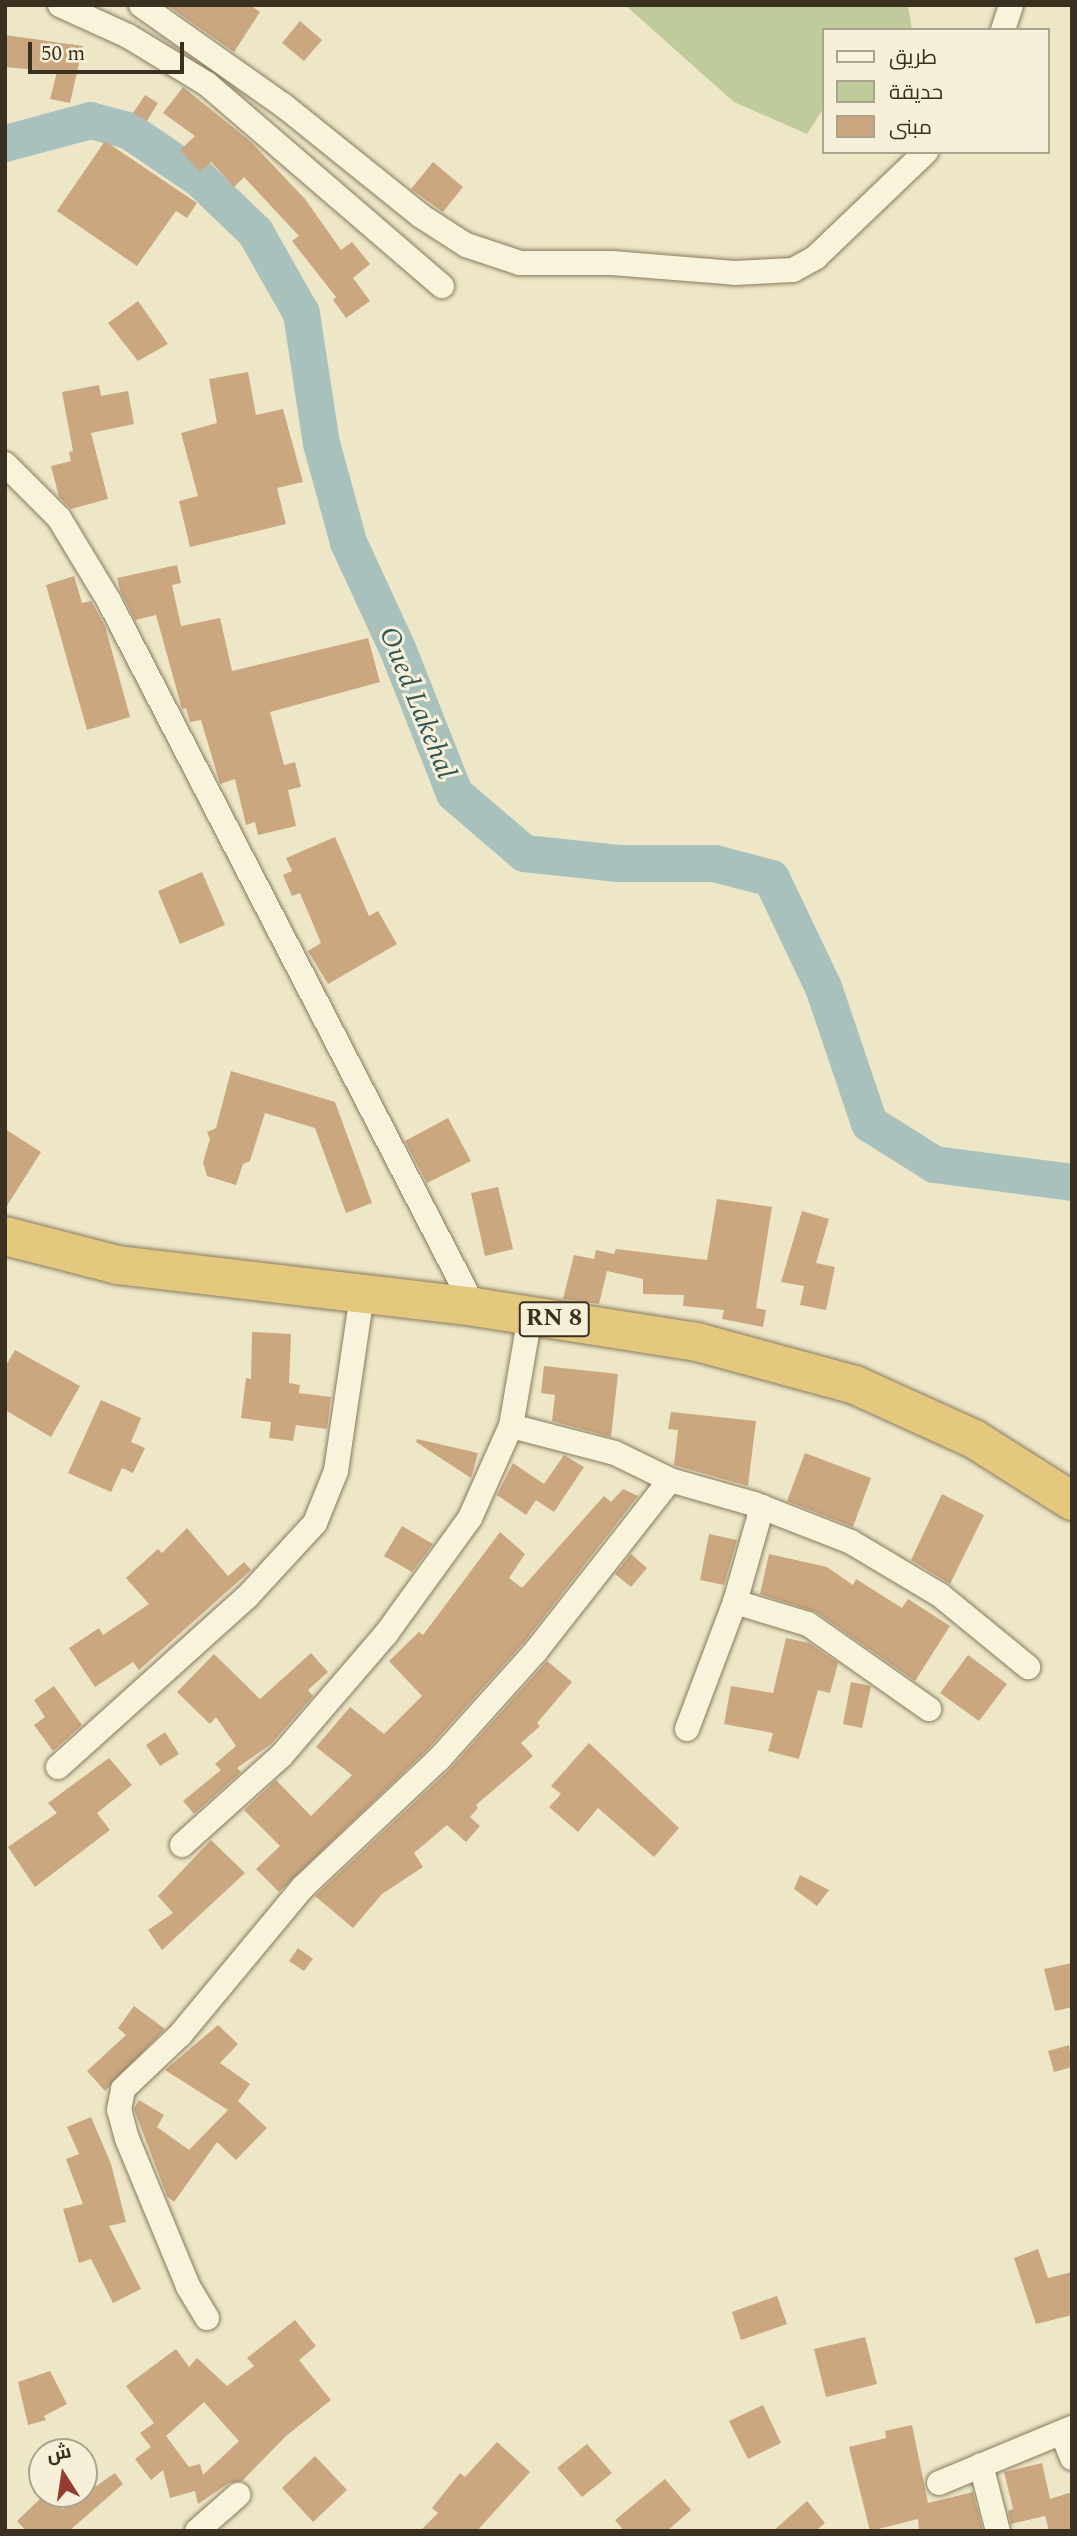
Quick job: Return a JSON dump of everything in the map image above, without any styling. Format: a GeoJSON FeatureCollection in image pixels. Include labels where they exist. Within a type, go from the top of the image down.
{"type":"FeatureCollection","features":[{"type":"Feature","properties":{"kind":"highway","name":"RN 8"},"geometry":{"type":"LineString","coordinates":[[5,1236],[118,1265],[474,1307],[697,1342],[855,1385],[974,1439],[1072,1501]]}},
{"type":"Feature","properties":{"kind":"street"},"geometry":{"type":"LineString","coordinates":[[60,5],[128,36],[207,84],[442,286]]}},
{"type":"Feature","properties":{"kind":"street"},"geometry":{"type":"LineString","coordinates":[[141,5],[282,105],[421,216],[466,245],[520,263],[612,263],[735,273],[793,270],[816,257],[924,154]]}},
{"type":"Feature","properties":{"kind":"street"},"geometry":{"type":"LineString","coordinates":[[1004,28],[1011,5]]}},
{"type":"Feature","properties":{"kind":"street"},"geometry":{"type":"LineString","coordinates":[[5,464],[60,518],[108,601],[474,1307]]}},
{"type":"Feature","properties":{"kind":"street"},"geometry":{"type":"LineString","coordinates":[[58,1767],[247,1597],[315,1523],[336,1471],[362,1294]]}},
{"type":"Feature","properties":{"kind":"street"},"geometry":{"type":"LineString","coordinates":[[182,1845],[281,1756],[386,1634],[470,1518],[511,1426],[530,1316]]}},
{"type":"Feature","properties":{"kind":"street"},"geometry":{"type":"LineString","coordinates":[[511,1426],[615,1453],[670,1480],[762,1507],[850,1542],[940,1595],[1028,1667]]}},
{"type":"Feature","properties":{"kind":"street"},"geometry":{"type":"LineString","coordinates":[[207,2318],[188,2286],[127,2139],[119,2110],[123,2089],[180,2035],[303,1887],[439,1759],[536,1651],[670,1480]]}},
{"type":"Feature","properties":{"kind":"street"},"geometry":{"type":"LineString","coordinates":[[687,1729],[735,1602],[762,1507]]}},
{"type":"Feature","properties":{"kind":"street"},"geometry":{"type":"LineString","coordinates":[[735,1602],[808,1624],[929,1709]]}},
{"type":"Feature","properties":{"kind":"street"},"geometry":{"type":"LineString","coordinates":[[939,2483],[1067,2431],[1072,2458]]}},
{"type":"Feature","properties":{"kind":"street"},"geometry":{"type":"LineString","coordinates":[[981,2465],[998,2531]]}},
{"type":"Feature","properties":{"kind":"street"},"geometry":{"type":"LineString","coordinates":[[197,2531],[238,2495]]}},
{"type":"Feature","properties":{"kind":"green space"},"geometry":{"type":"Polygon","coordinates":[[[625,5],[908,5],[912,28],[822,28],[822,111],[807,134],[734,102],[625,5]]]}},
{"type":"Feature","properties":{"kind":"building"},"geometry":{"type":"Polygon","coordinates":[[[167,5],[250,5],[260,12],[234,52],[167,5]]]}},
{"type":"Feature","properties":{"kind":"building"},"geometry":{"type":"Polygon","coordinates":[[[300,21],[322,40],[304,61],[282,43],[300,21]]]}},
{"type":"Feature","properties":{"kind":"building"},"geometry":{"type":"Polygon","coordinates":[[[5,35],[83,46],[70,103],[50,99],[57,72],[5,67],[5,35]]]}},
{"type":"Feature","properties":{"kind":"building"},"geometry":{"type":"Polygon","coordinates":[[[183,87],[251,142],[305,199],[341,250],[352,242],[370,264],[353,278],[370,301],[346,318],[333,300],[336,297],[292,241],[299,236],[244,177],[234,187],[211,162],[200,172],[180,150],[195,136],[163,113],[183,87]]]}},
{"type":"Feature","properties":{"kind":"building"},"geometry":{"type":"Polygon","coordinates":[[[145,95],[158,103],[147,121],[133,113],[145,95]]]}},
{"type":"Feature","properties":{"kind":"building"},"geometry":{"type":"Polygon","coordinates":[[[105,141],[197,203],[187,218],[176,211],[137,266],[57,211],[105,141]]]}},
{"type":"Feature","properties":{"kind":"building"},"geometry":{"type":"Polygon","coordinates":[[[433,162],[463,187],[443,212],[411,189],[433,162]]]}},
{"type":"Feature","properties":{"kind":"building"},"geometry":{"type":"Polygon","coordinates":[[[138,301],[168,344],[138,361],[108,323],[138,301]]]}},
{"type":"Feature","properties":{"kind":"building"},"geometry":{"type":"Polygon","coordinates":[[[248,372],[256,415],[283,409],[303,482],[277,488],[286,524],[190,547],[179,501],[198,496],[181,433],[217,423],[209,379],[248,372]]]}},
{"type":"Feature","properties":{"kind":"building"},"geometry":{"type":"Polygon","coordinates":[[[99,385],[101,396],[128,391],[134,424],[91,433],[108,499],[71,509],[59,497],[51,466],[71,461],[69,452],[73,451],[62,392],[99,385]]]}},
{"type":"Feature","properties":{"kind":"building"},"geometry":{"type":"Polygon","coordinates":[[[177,565],[181,583],[172,585],[181,626],[220,618],[232,671],[368,638],[380,682],[270,712],[284,765],[295,762],[301,787],[288,790],[296,826],[258,835],[255,822],[246,825],[235,779],[220,784],[201,720],[190,722],[186,708],[182,709],[156,615],[135,620],[120,590],[117,578],[177,565]]]}},
{"type":"Feature","properties":{"kind":"building"},"geometry":{"type":"Polygon","coordinates":[[[74,576],[82,603],[91,601],[105,626],[130,717],[87,730],[46,585],[74,576]]]}},
{"type":"Feature","properties":{"kind":"building"},"geometry":{"type":"Polygon","coordinates":[[[335,837],[369,916],[378,911],[397,944],[328,984],[308,951],[321,943],[300,893],[292,896],[283,875],[292,871],[286,858],[335,837]]]}},
{"type":"Feature","properties":{"kind":"building"},"geometry":{"type":"Polygon","coordinates":[[[202,872],[225,925],[180,944],[158,891],[202,872]]]}},
{"type":"Feature","properties":{"kind":"building"},"geometry":{"type":"Polygon","coordinates":[[[231,1071],[335,1102],[372,1203],[346,1213],[315,1128],[265,1113],[250,1161],[243,1164],[236,1185],[207,1176],[203,1162],[210,1139],[207,1132],[216,1128],[231,1071]]]}},
{"type":"Feature","properties":{"kind":"building"},"geometry":{"type":"Polygon","coordinates":[[[448,1118],[471,1161],[427,1183],[405,1141],[448,1118]]]}},
{"type":"Feature","properties":{"kind":"building"},"geometry":{"type":"Polygon","coordinates":[[[5,1129],[41,1152],[5,1209],[5,1129]]]}},
{"type":"Feature","properties":{"kind":"building"},"geometry":{"type":"Polygon","coordinates":[[[498,1187],[513,1249],[485,1256],[471,1193],[498,1187]]]}},
{"type":"Feature","properties":{"kind":"building"},"geometry":{"type":"Polygon","coordinates":[[[717,1199],[772,1207],[756,1308],[766,1310],[763,1327],[722,1319],[724,1310],[683,1306],[684,1295],[643,1294],[643,1279],[607,1271],[599,1304],[563,1299],[574,1255],[594,1259],[596,1250],[614,1254],[616,1249],[707,1260],[717,1199]]]}},
{"type":"Feature","properties":{"kind":"building"},"geometry":{"type":"Polygon","coordinates":[[[802,1211],[829,1219],[816,1263],[835,1267],[826,1310],[800,1305],[804,1286],[781,1282],[802,1211]]]}},
{"type":"Feature","properties":{"kind":"building"},"geometry":{"type":"Polygon","coordinates":[[[252,1332],[291,1334],[289,1383],[300,1385],[299,1393],[331,1397],[327,1429],[296,1425],[293,1441],[269,1438],[271,1422],[241,1418],[246,1378],[251,1379],[252,1332]]]}},
{"type":"Feature","properties":{"kind":"building"},"geometry":{"type":"Polygon","coordinates":[[[15,1350],[80,1386],[51,1437],[5,1410],[5,1367],[15,1350]]]}},
{"type":"Feature","properties":{"kind":"building"},"geometry":{"type":"Polygon","coordinates":[[[544,1366],[618,1374],[611,1437],[552,1421],[555,1395],[541,1393],[544,1366]]]}},
{"type":"Feature","properties":{"kind":"building"},"geometry":{"type":"Polygon","coordinates":[[[101,1400],[141,1418],[131,1442],[145,1448],[133,1473],[122,1468],[111,1492],[68,1473],[101,1400]]]}},
{"type":"Feature","properties":{"kind":"building"},"geometry":{"type":"Polygon","coordinates":[[[671,1412],[756,1421],[748,1486],[674,1465],[678,1430],[668,1429],[671,1412]]]}},
{"type":"Feature","properties":{"kind":"building"},"geometry":{"type":"Polygon","coordinates":[[[417,1439],[478,1453],[471,1478],[416,1442],[417,1439]]]}},
{"type":"Feature","properties":{"kind":"building"},"geometry":{"type":"Polygon","coordinates":[[[805,1453],[871,1478],[853,1527],[787,1501],[805,1453]]]}},
{"type":"Feature","properties":{"kind":"building"},"geometry":{"type":"Polygon","coordinates":[[[564,1455],[584,1467],[554,1512],[536,1500],[526,1515],[497,1495],[513,1463],[544,1484],[564,1455]]]}},
{"type":"Feature","properties":{"kind":"building"},"geometry":{"type":"Polygon","coordinates":[[[623,1489],[638,1496],[525,1641],[428,1749],[279,1892],[256,1869],[280,1846],[244,1810],[276,1780],[311,1816],[352,1775],[316,1747],[350,1707],[384,1734],[422,1696],[389,1661],[419,1632],[423,1635],[500,1532],[525,1554],[509,1578],[522,1588],[604,1496],[611,1502],[623,1489]]]}},
{"type":"Feature","properties":{"kind":"building"},"geometry":{"type":"Polygon","coordinates":[[[942,1494],[984,1515],[950,1584],[911,1560],[942,1494]]]}},
{"type":"Feature","properties":{"kind":"building"},"geometry":{"type":"Polygon","coordinates":[[[402,1526],[433,1544],[412,1572],[384,1556],[402,1526]]]}},
{"type":"Feature","properties":{"kind":"building"},"geometry":{"type":"Polygon","coordinates":[[[187,1528],[228,1576],[244,1562],[251,1570],[139,1670],[133,1662],[95,1687],[69,1648],[99,1628],[103,1635],[149,1604],[126,1578],[158,1549],[162,1553],[187,1528]]]}},
{"type":"Feature","properties":{"kind":"building"},"geometry":{"type":"Polygon","coordinates":[[[709,1534],[737,1540],[724,1585],[700,1580],[709,1534]]]}},
{"type":"Feature","properties":{"kind":"building"},"geometry":{"type":"Polygon","coordinates":[[[631,1554],[647,1568],[631,1587],[615,1574],[631,1554]]]}},
{"type":"Feature","properties":{"kind":"building"},"geometry":{"type":"Polygon","coordinates":[[[769,1554],[827,1567],[853,1585],[856,1579],[902,1608],[908,1599],[950,1626],[915,1681],[816,1612],[760,1594],[769,1554]]]}},
{"type":"Feature","properties":{"kind":"building"},"geometry":{"type":"Polygon","coordinates":[[[786,1638],[809,1643],[838,1663],[830,1693],[818,1690],[799,1759],[768,1751],[773,1733],[724,1724],[731,1686],[773,1693],[786,1638]]]}},
{"type":"Feature","properties":{"kind":"building"},"geometry":{"type":"Polygon","coordinates":[[[311,1653],[328,1672],[308,1690],[313,1696],[271,1744],[237,1768],[241,1772],[194,1814],[183,1801],[221,1770],[215,1764],[236,1746],[216,1717],[210,1724],[177,1692],[214,1654],[260,1699],[311,1653]]]}},
{"type":"Feature","properties":{"kind":"building"},"geometry":{"type":"Polygon","coordinates":[[[968,1655],[1007,1684],[979,1721],[940,1693],[968,1655]]]}},
{"type":"Feature","properties":{"kind":"building"},"geometry":{"type":"Polygon","coordinates":[[[547,1661],[572,1682],[537,1723],[540,1726],[521,1743],[533,1756],[476,1805],[478,1808],[470,1817],[480,1826],[466,1842],[447,1825],[414,1853],[423,1867],[382,1894],[353,1928],[315,1896],[449,1770],[547,1661]]]}},
{"type":"Feature","properties":{"kind":"building"},"geometry":{"type":"Polygon","coordinates":[[[851,1682],[871,1686],[862,1728],[843,1724],[851,1682]]]}},
{"type":"Feature","properties":{"kind":"building"},"geometry":{"type":"Polygon","coordinates":[[[54,1686],[82,1725],[53,1751],[34,1725],[45,1717],[34,1700],[54,1686]]]}},
{"type":"Feature","properties":{"kind":"building"},"geometry":{"type":"Polygon","coordinates":[[[165,1732],[179,1754],[160,1766],[146,1745],[165,1732]]]}},
{"type":"Feature","properties":{"kind":"building"},"geometry":{"type":"Polygon","coordinates":[[[589,1743],[679,1828],[654,1857],[598,1808],[578,1832],[549,1807],[561,1794],[551,1786],[589,1743]]]}},
{"type":"Feature","properties":{"kind":"building"},"geometry":{"type":"Polygon","coordinates":[[[109,1758],[132,1785],[97,1813],[110,1830],[35,1887],[8,1847],[57,1813],[48,1803],[109,1758]]]}},
{"type":"Feature","properties":{"kind":"building"},"geometry":{"type":"Polygon","coordinates":[[[211,1840],[245,1873],[162,1950],[148,1930],[173,1913],[158,1896],[211,1840]]]}},
{"type":"Feature","properties":{"kind":"building"},"geometry":{"type":"Polygon","coordinates":[[[800,1875],[829,1890],[817,1906],[794,1889],[800,1875]]]}},
{"type":"Feature","properties":{"kind":"building"},"geometry":{"type":"Polygon","coordinates":[[[298,1948],[313,1959],[304,1971],[289,1961],[298,1948]]]}},
{"type":"Feature","properties":{"kind":"building"},"geometry":{"type":"Polygon","coordinates":[[[1072,1963],[1072,2007],[1055,2011],[1044,1969],[1072,1963]]]}},
{"type":"Feature","properties":{"kind":"building"},"geometry":{"type":"Polygon","coordinates":[[[134,2006],[165,2029],[105,2091],[87,2071],[126,2035],[118,2028],[134,2006]]]}},
{"type":"Feature","properties":{"kind":"building"},"geometry":{"type":"Polygon","coordinates":[[[218,2025],[238,2044],[220,2063],[250,2084],[238,2101],[267,2128],[236,2160],[217,2142],[174,2202],[167,2196],[134,2109],[139,2100],[164,2115],[157,2127],[189,2150],[228,2110],[165,2070],[218,2025]]]}},
{"type":"Feature","properties":{"kind":"building"},"geometry":{"type":"Polygon","coordinates":[[[1069,2045],[1072,2067],[1054,2072],[1048,2051],[1069,2045]]]}},
{"type":"Feature","properties":{"kind":"building"},"geometry":{"type":"Polygon","coordinates":[[[91,2117],[111,2164],[126,2222],[109,2226],[141,2289],[113,2303],[91,2259],[79,2263],[63,2209],[83,2204],[66,2159],[79,2154],[67,2127],[91,2117]]]}},
{"type":"Feature","properties":{"kind":"building"},"geometry":{"type":"Polygon","coordinates":[[[1038,2249],[1048,2278],[1072,2272],[1072,2315],[1036,2324],[1014,2258],[1038,2249]]]}},
{"type":"Feature","properties":{"kind":"building"},"geometry":{"type":"Polygon","coordinates":[[[777,2296],[787,2324],[741,2340],[732,2312],[777,2296]]]}},
{"type":"Feature","properties":{"kind":"building"},"geometry":{"type":"Polygon","coordinates":[[[295,2320],[316,2346],[299,2360],[331,2400],[286,2436],[242,2481],[229,2483],[198,2504],[195,2491],[170,2498],[163,2470],[151,2480],[135,2459],[151,2447],[140,2433],[154,2423],[126,2386],[176,2349],[189,2367],[197,2358],[227,2386],[254,2366],[247,2358],[295,2320]],[[204,2402],[166,2436],[189,2467],[200,2464],[203,2475],[239,2441],[204,2402]]]}},
{"type":"Feature","properties":{"kind":"building"},"geometry":{"type":"Polygon","coordinates":[[[865,2337],[877,2384],[826,2397],[814,2349],[865,2337]]]}},
{"type":"Feature","properties":{"kind":"building"},"geometry":{"type":"Polygon","coordinates":[[[50,2371],[67,2404],[44,2416],[46,2420],[28,2425],[18,2382],[50,2371]]]}},
{"type":"Feature","properties":{"kind":"building"},"geometry":{"type":"Polygon","coordinates":[[[763,2405],[781,2443],[748,2459],[729,2421],[763,2405]]]}},
{"type":"Feature","properties":{"kind":"building"},"geometry":{"type":"Polygon","coordinates":[[[912,2425],[928,2503],[973,2492],[983,2531],[919,2531],[918,2519],[870,2531],[849,2447],[886,2438],[885,2431],[912,2425]]]}},
{"type":"Feature","properties":{"kind":"building"},"geometry":{"type":"Polygon","coordinates":[[[497,2442],[530,2472],[477,2531],[420,2531],[438,2513],[432,2508],[460,2473],[465,2477],[497,2442]]]}},
{"type":"Feature","properties":{"kind":"building"},"geometry":{"type":"Polygon","coordinates":[[[587,2444],[612,2473],[582,2497],[557,2468],[587,2444]]]}},
{"type":"Feature","properties":{"kind":"building"},"geometry":{"type":"Polygon","coordinates":[[[315,2456],[347,2490],[313,2522],[282,2488],[315,2456]]]}},
{"type":"Feature","properties":{"kind":"building"},"geometry":{"type":"Polygon","coordinates":[[[1042,2463],[1050,2499],[1072,2492],[1072,2531],[1049,2531],[1045,2516],[1011,2524],[1008,2511],[1013,2509],[1004,2472],[1042,2463]]]}},
{"type":"Feature","properties":{"kind":"building"},"geometry":{"type":"Polygon","coordinates":[[[115,2473],[123,2484],[98,2506],[98,2485],[115,2473]]]}},
{"type":"Feature","properties":{"kind":"building"},"geometry":{"type":"Polygon","coordinates":[[[665,2479],[691,2510],[667,2531],[624,2531],[615,2520],[665,2479]]]}},
{"type":"Feature","properties":{"kind":"building"},"geometry":{"type":"Polygon","coordinates":[[[807,2501],[825,2523],[816,2531],[773,2531],[807,2501]]]}},
{"type":"Feature","properties":{"kind":"building"},"geometry":{"type":"Polygon","coordinates":[[[30,2508],[95,2508],[69,2531],[26,2531],[17,2521],[30,2508]]]}},
{"type":"Feature","properties":{"kind":"waterway","name":"Oued Lakehal"},"geometry":{"type":"LineString","coordinates":[[5,143],[90,120],[128,130],[200,179],[255,232],[301,313],[321,443],[348,542],[397,648],[454,793],[524,853],[617,863],[714,863],[771,878],[823,987],[869,1123],[934,1164],[1072,1182]]}}]}
